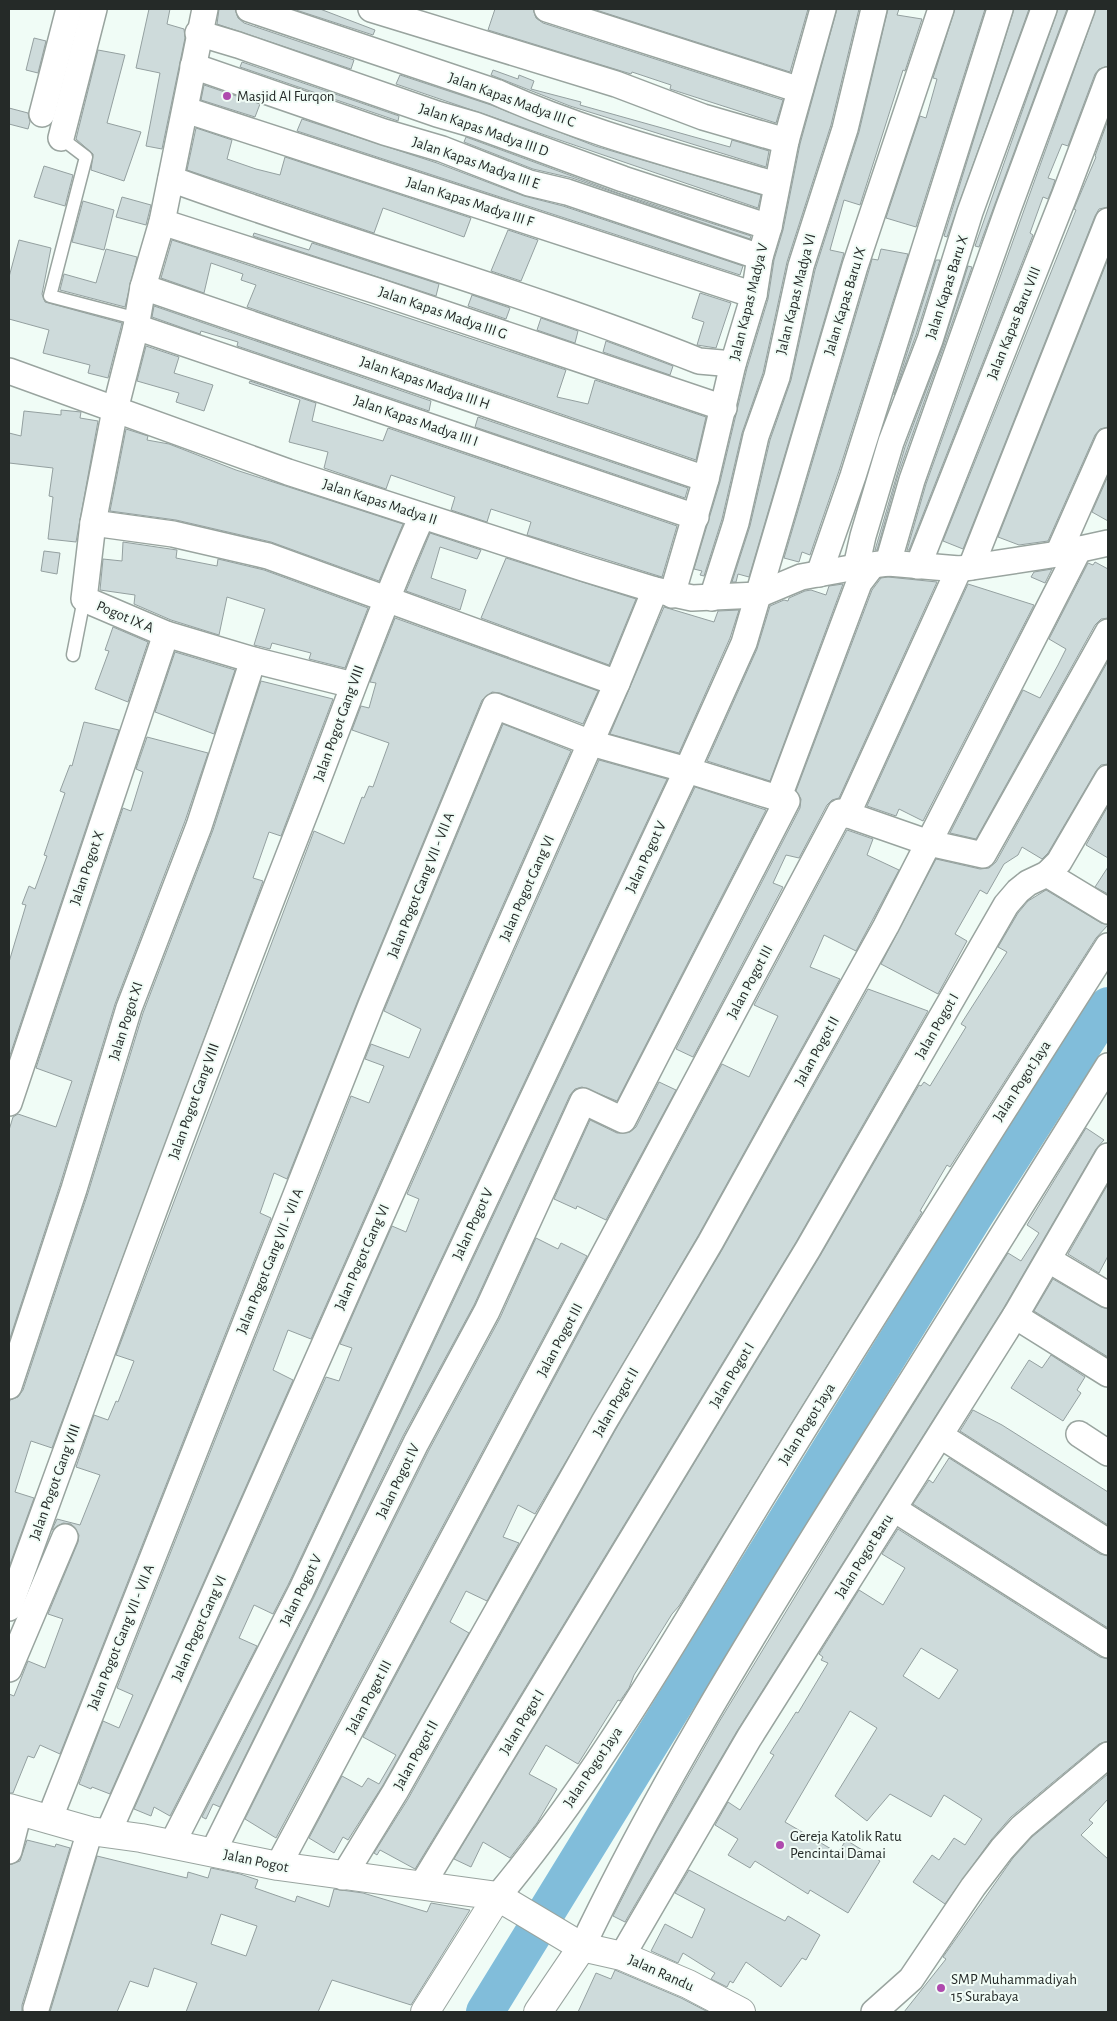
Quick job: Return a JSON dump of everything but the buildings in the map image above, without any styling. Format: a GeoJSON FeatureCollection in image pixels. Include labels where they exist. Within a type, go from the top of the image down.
{"type":"FeatureCollection","features":[{"type":"Feature","properties":{"kind":"street"},"geometry":{"type":"LineString","coordinates":[[42,114],[69,9],[94,12],[61,138]]}},
{"type":"Feature","properties":{"kind":"street","name":"Pogot IX A"},"geometry":{"type":"LineString","coordinates":[[204,9],[198,33],[186,110],[162,222],[143,287],[137,323],[115,410],[93,523],[84,599],[166,634],[253,660],[353,686]]}},
{"type":"Feature","properties":{"kind":"street","name":"Jalan Kapas Madya III C"},"geometry":{"type":"LineString","coordinates":[[249,9],[496,92],[527,106],[612,136],[776,186]]}},
{"type":"Feature","properties":{"kind":"street"},"geometry":{"type":"LineString","coordinates":[[371,9],[616,84],[703,116],[786,141]]}},
{"type":"Feature","properties":{"kind":"street"},"geometry":{"type":"LineString","coordinates":[[547,9],[800,90]]}},
{"type":"Feature","properties":{"kind":"street","name":"Jalan Kapas Madya V"},"geometry":{"type":"LineString","coordinates":[[618,683],[663,592],[696,517],[724,408],[733,364],[754,295],[760,257],[769,226],[786,141],[823,9]]}},
{"type":"Feature","properties":{"kind":"street","name":"Jalan Kapas Madya VI"},"geometry":{"type":"LineString","coordinates":[[715,589],[736,523],[756,436],[777,377],[801,266],[847,120],[874,9]]}},
{"type":"Feature","properties":{"kind":"street","name":"Jalan Kapas Baru IX"},"geometry":{"type":"LineString","coordinates":[[758,596],[855,266],[941,9]]}},
{"type":"Feature","properties":{"kind":"street"},"geometry":{"type":"LineString","coordinates":[[819,574],[856,466],[1000,9]]}},
{"type":"Feature","properties":{"kind":"street","name":"Jalan Kapas Baru X"},"geometry":{"type":"LineString","coordinates":[[872,565],[863,536],[890,442],[930,340],[970,212],[1044,9]]}},
{"type":"Feature","properties":{"kind":"street"},"geometry":{"type":"LineString","coordinates":[[591,743],[778,798],[860,583],[872,565],[912,480],[1008,209],[1082,9]]}},
{"type":"Feature","properties":{"kind":"street","name":"Jalan Kapas Madya III D"},"geometry":{"type":"LineString","coordinates":[[198,33],[437,114],[475,125],[623,179],[769,226]]}},
{"type":"Feature","properties":{"kind":"street","name":"Jalan Kapas Madya III E"},"geometry":{"type":"LineString","coordinates":[[194,66],[384,132],[442,149],[529,183],[567,192],[760,257]]}},
{"type":"Feature","properties":{"kind":"street","name":"Jalan Kapas Baru VIII"},"geometry":{"type":"LineString","coordinates":[[918,566],[1108,80]]}},
{"type":"Feature","properties":{"kind":"street","name":"Jalan Kapas Madya III F"},"geometry":{"type":"LineString","coordinates":[[186,110],[754,295]]}},
{"type":"Feature","properties":{"kind":"street"},"geometry":{"type":"LineString","coordinates":[[171,178],[226,200],[484,283],[699,361],[733,364]]}},
{"type":"Feature","properties":{"kind":"street","name":"Jalan Kapas Madya III G"},"geometry":{"type":"LineString","coordinates":[[162,222],[377,291],[724,408]]}},
{"type":"Feature","properties":{"kind":"street","name":"Jalan Pogot III"},"geometry":{"type":"LineString","coordinates":[[278,1866],[844,814],[965,568],[1108,222]]}},
{"type":"Feature","properties":{"kind":"street","name":"Jalan Kapas Madya III H"},"geometry":{"type":"LineString","coordinates":[[143,287],[706,479]]}},
{"type":"Feature","properties":{"kind":"street","name":"Jalan Kapas Madya III I"},"geometry":{"type":"LineString","coordinates":[[137,323],[696,517]]}},
{"type":"Feature","properties":{"kind":"street","name":"Jalan Kapas Madya II"},"geometry":{"type":"LineString","coordinates":[[9,371],[288,472],[663,592],[715,589],[758,596]]}},
{"type":"Feature","properties":{"kind":"street","name":"Jalan Pogot II"},"geometry":{"type":"LineString","coordinates":[[343,1877],[395,1792],[599,1430],[710,1243],[886,926],[929,843],[1068,552],[1108,441]]}},
{"type":"Feature","properties":{"kind":"street","name":"Jalan Pogot Gang VIII"},"geometry":{"type":"LineString","coordinates":[[9,1608],[217,1038],[321,773],[386,597],[422,516]]}},
{"type":"Feature","properties":{"kind":"street"},"geometry":{"type":"LineString","coordinates":[[93,523],[173,534],[268,556],[386,597],[618,683]]}},
{"type":"Feature","properties":{"kind":"street"},"geometry":{"type":"LineString","coordinates":[[758,596],[801,577],[872,565],[965,568],[1068,552],[1108,543]]}},
{"type":"Feature","properties":{"kind":"street","name":"Jalan Pogot V"},"geometry":{"type":"LineString","coordinates":[[172,1844],[301,1591],[688,770],[744,644],[758,596]]}},
{"type":"Feature","properties":{"kind":"street"},"geometry":{"type":"LineString","coordinates":[[844,814],[929,843],[983,855],[1108,632]]}},
{"type":"Feature","properties":{"kind":"street","name":"Jalan Pogot X"},"geometry":{"type":"LineString","coordinates":[[9,1103],[166,634]]}},
{"type":"Feature","properties":{"kind":"street","name":"Jalan Pogot XI"},"geometry":{"type":"LineString","coordinates":[[9,1386],[74,1189],[129,1008],[199,826],[253,660]]}},
{"type":"Feature","properties":{"kind":"street","name":"Jalan Pogot Gang VI"},"geometry":{"type":"LineString","coordinates":[[36,2009],[99,1832],[618,683]]}},
{"type":"Feature","properties":{"kind":"street","name":"Jalan Pogot Gang VII - VII A"},"geometry":{"type":"LineString","coordinates":[[49,1820],[371,1005],[493,708],[498,706],[591,743]]}},
{"type":"Feature","properties":{"kind":"street"},"geometry":{"type":"LineString","coordinates":[[1108,778],[1059,862],[1047,874],[1108,912]]}},
{"type":"Feature","properties":{"kind":"street","name":"Jalan Pogot IV"},"geometry":{"type":"LineString","coordinates":[[213,1852],[416,1443],[487,1310],[584,1101],[623,1120],[787,801],[778,798]]}},
{"type":"Feature","properties":{"kind":"street","name":"Jalan Pogot I"},"geometry":{"type":"LineString","coordinates":[[422,1885],[808,1249],[1006,905],[1028,883],[1047,874]]}},
{"type":"Feature","properties":{"kind":"street","name":"Jalan Pogot Jaya"},"geometry":{"type":"LineString","coordinates":[[502,1898],[537,1850],[624,1720],[877,1308],[1108,946]]}},
{"type":"Feature","properties":{"kind":"street"},"geometry":{"type":"LineString","coordinates":[[538,2012],[579,1946],[622,1863],[692,1738],[784,1586],[1108,1066]]}},
{"type":"Feature","properties":{"kind":"street","name":"Jalan Pogot Baru"},"geometry":{"type":"LineString","coordinates":[[622,1956],[749,1738],[941,1436],[1050,1260],[1108,1156]]}},
{"type":"Feature","properties":{"kind":"street"},"geometry":{"type":"LineString","coordinates":[[1050,1260],[1108,1295]]}},
{"type":"Feature","properties":{"kind":"street"},"geometry":{"type":"LineString","coordinates":[[1015,1316],[1108,1374]]}},
{"type":"Feature","properties":{"kind":"street"},"geometry":{"type":"LineString","coordinates":[[1080,1434],[1108,1453]]}},
{"type":"Feature","properties":{"kind":"street"},"geometry":{"type":"LineString","coordinates":[[941,1436],[1108,1542]]}},
{"type":"Feature","properties":{"kind":"street"},"geometry":{"type":"LineString","coordinates":[[894,1509],[1108,1645]]}},
{"type":"Feature","properties":{"kind":"street"},"geometry":{"type":"LineString","coordinates":[[9,1669],[65,1536]]}},
{"type":"Feature","properties":{"kind":"street"},"geometry":{"type":"LineString","coordinates":[[874,2012],[910,1979],[973,1887],[1002,1849],[1022,1828],[1108,1755]]}},
{"type":"Feature","properties":{"kind":"street"},"geometry":{"type":"LineString","coordinates":[[9,1851],[14,1810]]}},
{"type":"Feature","properties":{"kind":"street","name":"Jalan Pogot"},"geometry":{"type":"LineString","coordinates":[[14,1810],[99,1832],[172,1844],[278,1866],[343,1877],[422,1885],[502,1898]]}},
{"type":"Feature","properties":{"kind":"street"},"geometry":{"type":"LineString","coordinates":[[425,2012],[502,1898]]}},
{"type":"Feature","properties":{"kind":"street","name":"Jalan Randu"},"geometry":{"type":"LineString","coordinates":[[502,1898],[579,1946],[622,1956],[688,1984],[741,2012]]}},
{"type":"Feature","properties":{"kind":"lane"},"geometry":{"type":"LineString","coordinates":[[61,138],[86,157],[50,296],[137,323]]}},
{"type":"Feature","properties":{"kind":"lane"},"geometry":{"type":"LineString","coordinates":[[73,655],[84,599]]}},
{"type":"Feature","properties":{"kind":"waterway"},"geometry":{"type":"LineString","coordinates":[[485,2012],[974,1216],[1108,1006]]}},
{"type":"Feature","properties":{"kind":"place","name":"Masjid Al Furqon"},"geometry":{"type":"Point","coordinates":[227,96]}},
{"type":"Feature","properties":{"kind":"place","name":"Gereja Katolik Ratu Pencintai Damai"},"geometry":{"type":"Point","coordinates":[780,1845]}},
{"type":"Feature","properties":{"kind":"place","name":"SMP Muhammadiyah 15 Surabaya"},"geometry":{"type":"Point","coordinates":[941,1988]}}]}
